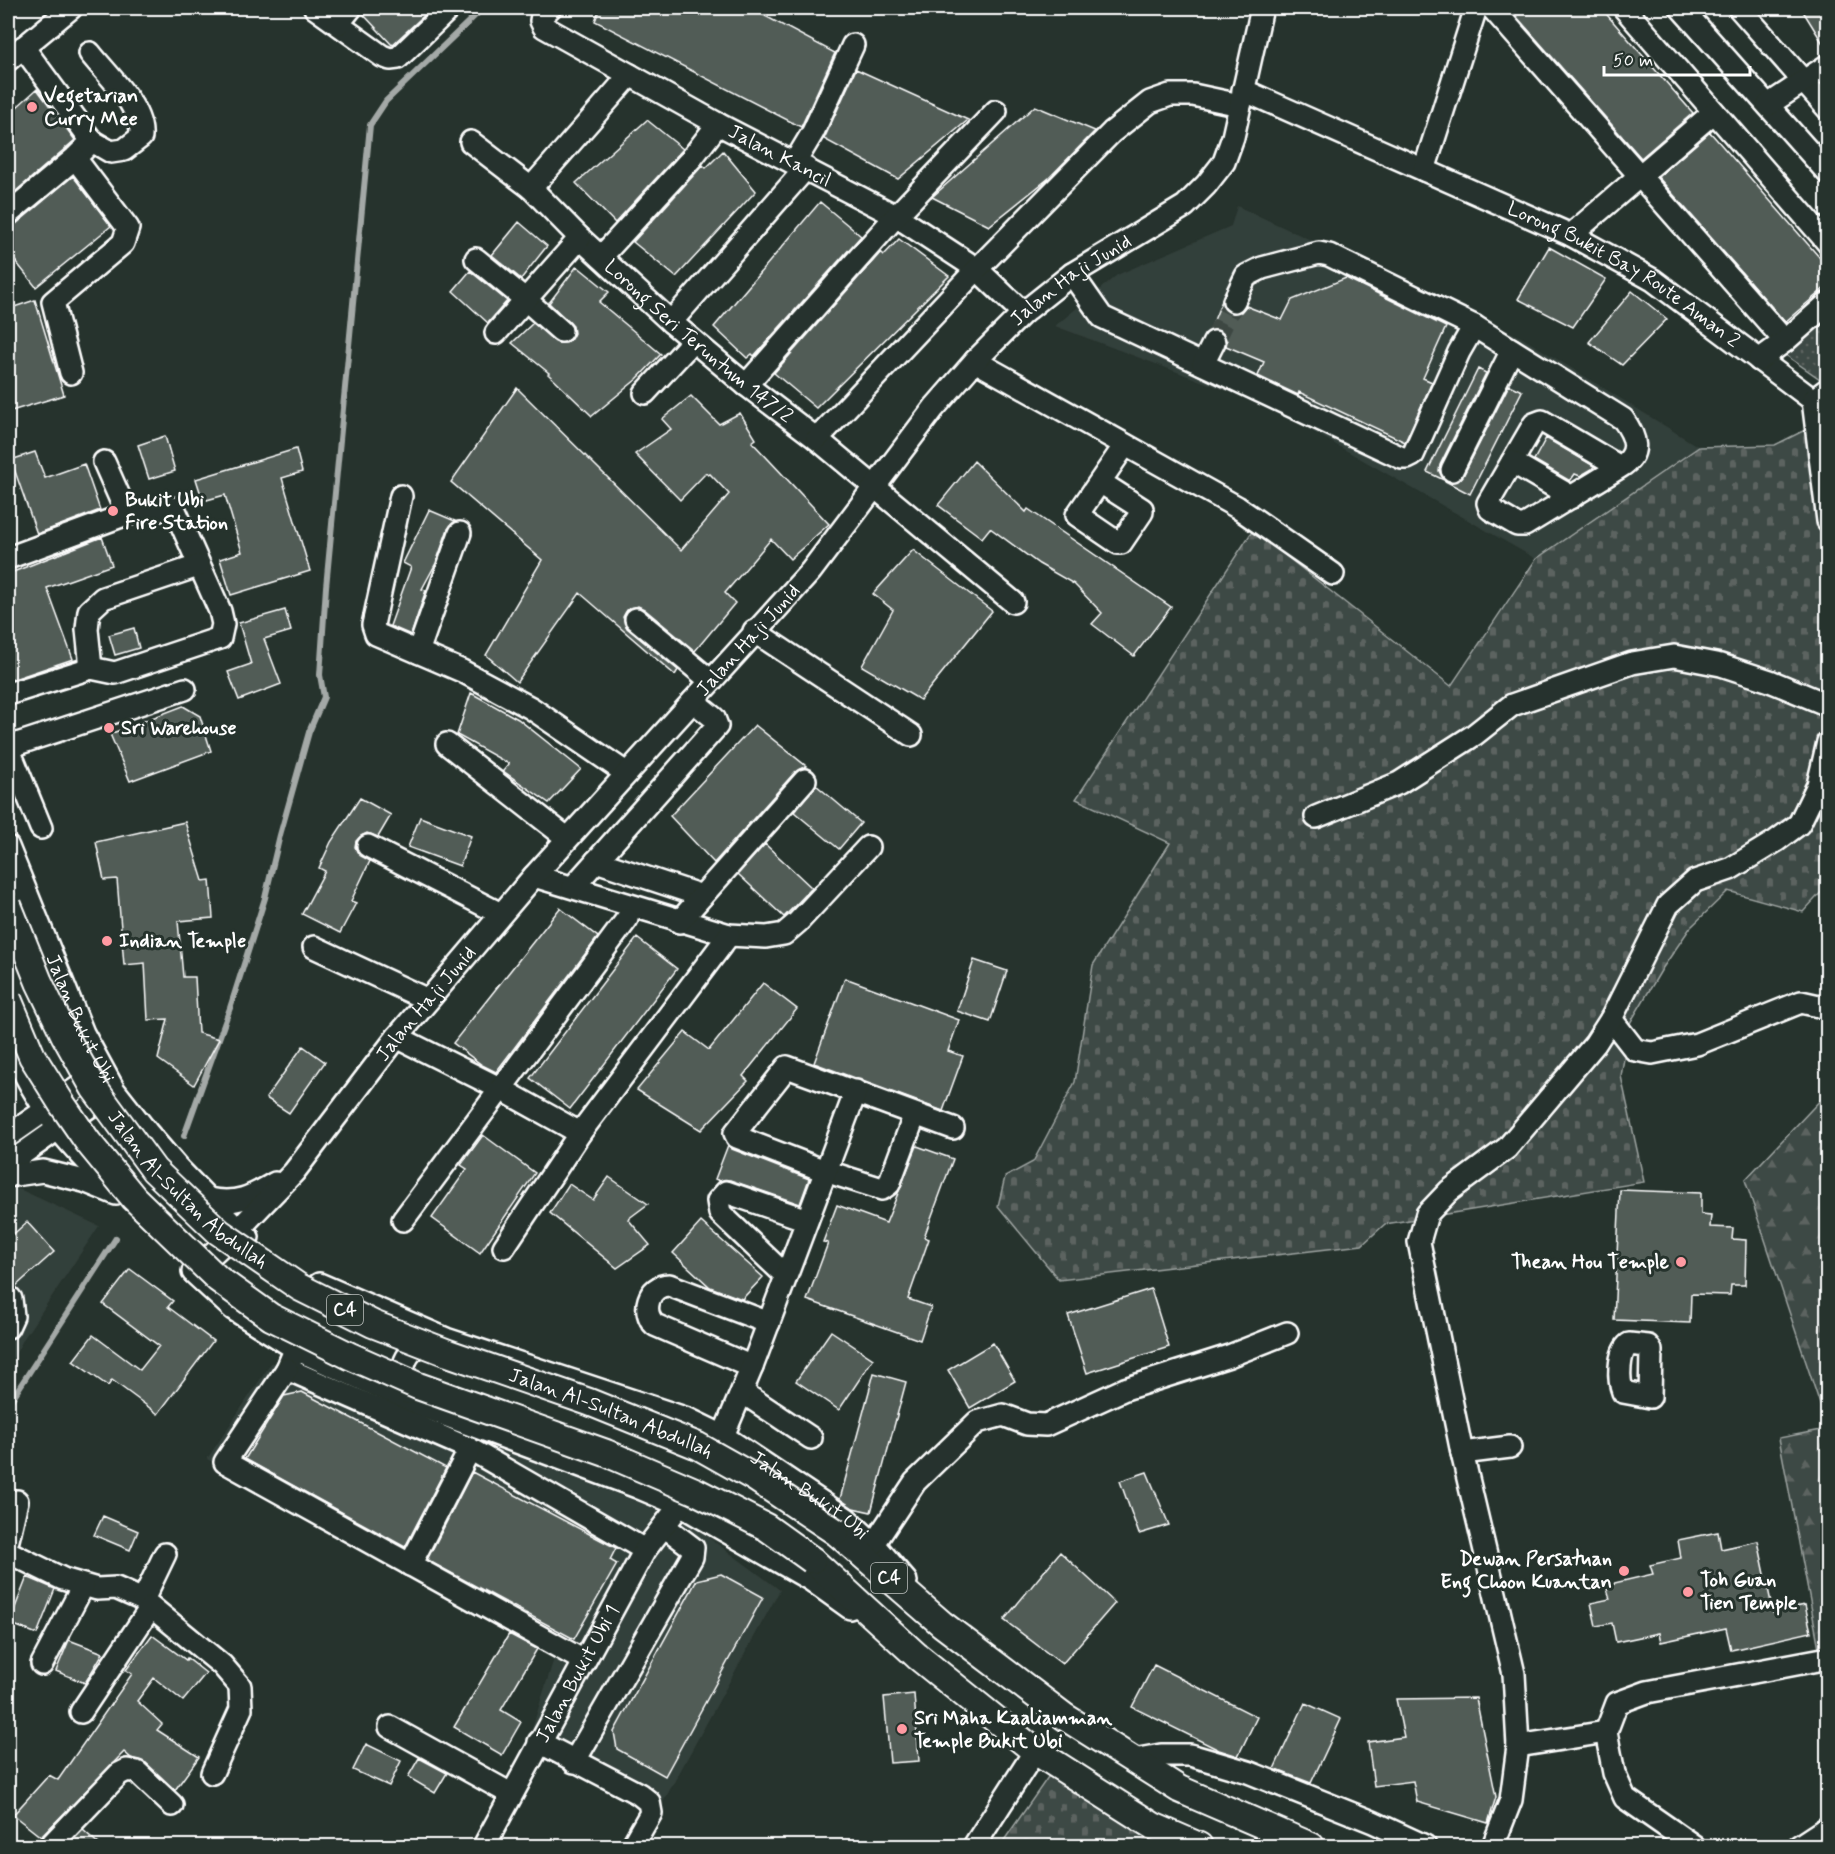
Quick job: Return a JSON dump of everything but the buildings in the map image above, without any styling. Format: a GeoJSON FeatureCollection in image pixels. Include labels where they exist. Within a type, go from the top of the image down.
{"type":"FeatureCollection","features":[{"type":"Feature","properties":{"kind":"main road","name":"Jalan Al-Sultan Abdullah"},"geometry":{"type":"LineString","coordinates":[[8,905],[39,982],[94,1088],[154,1170],[219,1232],[299,1287],[373,1324],[448,1353],[589,1402],[698,1446],[755,1478],[836,1532],[942,1624],[1065,1717],[1179,1789],[1311,1846]]}},
{"type":"Feature","properties":{"kind":"main road","name":"Jalan Al-Sultan Abdullah"},"geometry":{"type":"LineString","coordinates":[[8,999],[32,1056],[62,1104],[88,1142],[134,1198],[218,1279],[271,1317],[418,1386],[474,1408],[606,1453],[697,1491],[766,1527],[812,1560],[917,1656],[1035,1751],[1153,1826],[1199,1846]]}},
{"type":"Feature","properties":{"kind":"street"},"geometry":{"type":"LineString","coordinates":[[71,8],[15,54],[92,141],[111,152],[124,150],[141,137],[142,126],[137,112],[90,53]]}},
{"type":"Feature","properties":{"kind":"street"},"geometry":{"type":"LineString","coordinates":[[315,8],[345,16],[382,56],[390,59],[398,58],[450,8]]}},
{"type":"Feature","properties":{"kind":"street","name":"Jalan Kancil"},"geometry":{"type":"LineString","coordinates":[[550,8],[542,15],[544,27],[718,124],[896,216],[978,269],[1023,313]]}},
{"type":"Feature","properties":{"kind":"street","name":"Jalan Haji Junid"},"geometry":{"type":"LineString","coordinates":[[193,1272],[238,1230],[294,1172],[397,1037],[501,914],[754,631],[811,571],[934,408],[975,361],[1023,313],[1072,274],[1185,206],[1206,185],[1224,162],[1242,98],[1262,8]]}},
{"type":"Feature","properties":{"kind":"street"},"geometry":{"type":"LineString","coordinates":[[1424,170],[1476,8]]}},
{"type":"Feature","properties":{"kind":"street"},"geometry":{"type":"LineString","coordinates":[[1492,8],[1785,340]]}},
{"type":"Feature","properties":{"kind":"street"},"geometry":{"type":"LineString","coordinates":[[1624,8],[1827,243]]}},
{"type":"Feature","properties":{"kind":"street"},"geometry":{"type":"LineString","coordinates":[[1681,8],[1827,173]]}},
{"type":"Feature","properties":{"kind":"street"},"geometry":{"type":"LineString","coordinates":[[1739,8],[1827,109]]}},
{"type":"Feature","properties":{"kind":"street"},"geometry":{"type":"LineString","coordinates":[[671,322],[801,165],[813,132],[853,45]]}},
{"type":"Feature","properties":{"kind":"street"},"geometry":{"type":"LineString","coordinates":[[1768,105],[1827,65]]}},
{"type":"Feature","properties":{"kind":"street"},"geometry":{"type":"LineString","coordinates":[[531,188],[630,75]]}},
{"type":"Feature","properties":{"kind":"street","name":"Lorong Bukit Bay Route Aman 2"},"geometry":{"type":"LineString","coordinates":[[817,439],[1112,132],[1150,102],[1170,95],[1242,98],[1424,170],[1570,235],[1653,280],[1759,360],[1820,395]]}},
{"type":"Feature","properties":{"kind":"street"},"geometry":{"type":"LineString","coordinates":[[746,385],[896,216],[996,111]]}},
{"type":"Feature","properties":{"kind":"street"},"geometry":{"type":"LineString","coordinates":[[1570,235],[1714,112]]}},
{"type":"Feature","properties":{"kind":"street"},"geometry":{"type":"LineString","coordinates":[[600,257],[691,159],[718,124]]}},
{"type":"Feature","properties":{"kind":"street"},"geometry":{"type":"LineString","coordinates":[[8,214],[92,141]]}},
{"type":"Feature","properties":{"kind":"street","name":"Lorong Seri Teruntum 147/2"},"geometry":{"type":"LineString","coordinates":[[471,142],[531,188],[600,257],[693,341],[817,439],[873,488],[1013,602]]}},
{"type":"Feature","properties":{"kind":"street"},"geometry":{"type":"LineString","coordinates":[[71,373],[53,302],[123,243],[128,228],[75,158]]}},
{"type":"Feature","properties":{"kind":"street"},"geometry":{"type":"LineString","coordinates":[[496,333],[580,238]]}},
{"type":"Feature","properties":{"kind":"street"},"geometry":{"type":"LineString","coordinates":[[1234,301],[1246,276],[1262,268],[1319,253],[1329,255],[1474,326],[1623,419],[1631,430],[1635,442],[1629,462],[1522,526],[1490,509],[1488,503],[1534,424],[1542,421],[1620,467]]}},
{"type":"Feature","properties":{"kind":"street"},"geometry":{"type":"LineString","coordinates":[[476,260],[561,331]]}},
{"type":"Feature","properties":{"kind":"street"},"geometry":{"type":"LineString","coordinates":[[1072,274],[1102,317],[1402,458],[1413,455],[1459,352],[1474,326]]}},
{"type":"Feature","properties":{"kind":"street"},"geometry":{"type":"LineString","coordinates":[[1759,360],[1827,303]]}},
{"type":"Feature","properties":{"kind":"street"},"geometry":{"type":"LineString","coordinates":[[645,393],[693,341]]}},
{"type":"Feature","properties":{"kind":"street"},"geometry":{"type":"LineString","coordinates":[[1203,364],[1214,342]]}},
{"type":"Feature","properties":{"kind":"street"},"geometry":{"type":"LineString","coordinates":[[1452,470],[1512,350]]}},
{"type":"Feature","properties":{"kind":"street"},"geometry":{"type":"LineString","coordinates":[[975,361],[1237,507],[1333,574]]}},
{"type":"Feature","properties":{"kind":"street"},"geometry":{"type":"LineString","coordinates":[[1820,395],[1827,521]]}},
{"type":"Feature","properties":{"kind":"street"},"geometry":{"type":"LineString","coordinates":[[1100,482],[1125,445]]}},
{"type":"Feature","properties":{"kind":"street"},"geometry":{"type":"LineString","coordinates":[[104,462],[127,514]]}},
{"type":"Feature","properties":{"kind":"street"},"geometry":{"type":"LineString","coordinates":[[1512,462],[1572,497]]}},
{"type":"Feature","properties":{"kind":"street"},"geometry":{"type":"LineString","coordinates":[[401,496],[373,630],[376,634],[462,671],[531,708],[626,773]]}},
{"type":"Feature","properties":{"kind":"street"},"geometry":{"type":"LineString","coordinates":[[8,558],[127,514],[174,508],[220,611],[223,624],[220,638],[115,673],[92,668],[8,694]]}},
{"type":"Feature","properties":{"kind":"street"},"geometry":{"type":"LineString","coordinates":[[418,652],[460,533]]}},
{"type":"Feature","properties":{"kind":"street"},"geometry":{"type":"LineString","coordinates":[[92,668],[87,629],[89,611],[103,598],[198,566]]}},
{"type":"Feature","properties":{"kind":"street"},"geometry":{"type":"LineString","coordinates":[[636,619],[711,681]]}},
{"type":"Feature","properties":{"kind":"street"},"geometry":{"type":"LineString","coordinates":[[754,631],[910,735]]}},
{"type":"Feature","properties":{"kind":"street"},"geometry":{"type":"LineString","coordinates":[[1316,817],[1399,783],[1474,735],[1512,705],[1632,663],[1674,656],[1721,665],[1770,681],[1827,705]]}},
{"type":"Feature","properties":{"kind":"street"},"geometry":{"type":"LineString","coordinates":[[41,828],[8,747],[185,689]]}},
{"type":"Feature","properties":{"kind":"street"},"geometry":{"type":"LineString","coordinates":[[573,887],[717,726],[714,718],[693,701]]}},
{"type":"Feature","properties":{"kind":"street"},"geometry":{"type":"LineString","coordinates":[[1493,1846],[1511,1800],[1518,1746],[1514,1674],[1462,1453],[1419,1242],[1427,1214],[1449,1191],[1508,1148],[1595,1044],[1611,1019],[1668,905],[1695,881],[1730,869],[1799,824],[1818,785],[1827,742]]}},
{"type":"Feature","properties":{"kind":"street"},"geometry":{"type":"LineString","coordinates":[[447,744],[567,838]]}},
{"type":"Feature","properties":{"kind":"street"},"geometry":{"type":"LineString","coordinates":[[680,922],[805,780]]}},
{"type":"Feature","properties":{"kind":"street"},"geometry":{"type":"LineString","coordinates":[[368,846],[501,914]]}},
{"type":"Feature","properties":{"kind":"street","name":"Jalan Bukit Ubi"},"geometry":{"type":"LineString","coordinates":[[8,847],[83,1033],[114,1090],[147,1132],[238,1230],[283,1263],[322,1286],[446,1339],[688,1419],[723,1436],[847,1519],[874,1544],[942,1624]]}},
{"type":"Feature","properties":{"kind":"street"},"geometry":{"type":"LineString","coordinates":[[534,876],[680,922],[750,938],[784,933],[798,922],[868,847]]}},
{"type":"Feature","properties":{"kind":"street"},"geometry":{"type":"LineString","coordinates":[[596,861],[702,896]]}},
{"type":"Feature","properties":{"kind":"street"},"geometry":{"type":"LineString","coordinates":[[403,1220],[627,919]]}},
{"type":"Feature","properties":{"kind":"street"},"geometry":{"type":"LineString","coordinates":[[504,1247],[580,1133],[729,935]]}},
{"type":"Feature","properties":{"kind":"street"},"geometry":{"type":"LineString","coordinates":[[314,946],[428,1000]]}},
{"type":"Feature","properties":{"kind":"street"},"geometry":{"type":"LineString","coordinates":[[1611,1019],[1635,1050],[1652,1053],[1696,1044],[1801,1002],[1827,1008]]}},
{"type":"Feature","properties":{"kind":"street"},"geometry":{"type":"LineString","coordinates":[[397,1037],[501,1089],[580,1133]]}},
{"type":"Feature","properties":{"kind":"street"},"geometry":{"type":"LineString","coordinates":[[8,1041],[20,1067],[58,1128],[116,1194],[233,1309],[296,1349],[287,1369],[225,1462],[584,1661]]}},
{"type":"Feature","properties":{"kind":"street"},"geometry":{"type":"LineString","coordinates":[[915,1114],[889,1184],[882,1189],[825,1171],[737,1137],[735,1133],[787,1067],[856,1091],[953,1128]]}},
{"type":"Feature","properties":{"kind":"street"},"geometry":{"type":"LineString","coordinates":[[8,1136],[102,1070]]}},
{"type":"Feature","properties":{"kind":"street"},"geometry":{"type":"LineString","coordinates":[[8,1164],[114,1090]]}},
{"type":"Feature","properties":{"kind":"street"},"geometry":{"type":"LineString","coordinates":[[723,1436],[769,1323],[785,1275],[856,1091]]}},
{"type":"Feature","properties":{"kind":"street"},"geometry":{"type":"LineString","coordinates":[[8,1176],[43,1172],[84,1181],[116,1194]]}},
{"type":"Feature","properties":{"kind":"street"},"geometry":{"type":"LineString","coordinates":[[208,1199],[223,1202],[245,1199],[294,1172]]}},
{"type":"Feature","properties":{"kind":"street"},"geometry":{"type":"LineString","coordinates":[[785,1275],[720,1214],[718,1201],[726,1192],[807,1220]]}},
{"type":"Feature","properties":{"kind":"street"},"geometry":{"type":"LineString","coordinates":[[752,1367],[655,1325],[648,1319],[647,1311],[653,1290],[660,1285],[669,1285],[769,1323]]}},
{"type":"Feature","properties":{"kind":"street"},"geometry":{"type":"LineString","coordinates":[[8,1296],[11,1299],[13,1316],[8,1327]]}},
{"type":"Feature","properties":{"kind":"street"},"geometry":{"type":"LineString","coordinates":[[874,1544],[915,1482],[977,1422],[1003,1416],[1027,1424],[1046,1425],[1116,1393],[1219,1359],[1287,1332]]}},
{"type":"Feature","properties":{"kind":"street"},"geometry":{"type":"LineString","coordinates":[[418,1405],[405,1390],[402,1370],[406,1355],[419,1346],[446,1339]]}},
{"type":"Feature","properties":{"kind":"street","name":"C4"},"geometry":{"type":"LineString","coordinates":[[296,1349],[418,1405],[626,1482],[680,1505],[811,1580],[917,1656]]}},
{"type":"Feature","properties":{"kind":"street"},"geometry":{"type":"LineString","coordinates":[[287,1369],[470,1449],[645,1550]]}},
{"type":"Feature","properties":{"kind":"street"},"geometry":{"type":"LineString","coordinates":[[742,1392],[811,1438]]}},
{"type":"Feature","properties":{"kind":"street"},"geometry":{"type":"LineString","coordinates":[[1462,1453],[1510,1447]]}},
{"type":"Feature","properties":{"kind":"street"},"geometry":{"type":"LineString","coordinates":[[410,1565],[470,1449]]}},
{"type":"Feature","properties":{"kind":"street"},"geometry":{"type":"LineString","coordinates":[[8,1540],[17,1501]]}},
{"type":"Feature","properties":{"kind":"street","name":"Jalan Bukit Ubi 1"},"geometry":{"type":"LineString","coordinates":[[484,1846],[645,1550],[680,1505]]}},
{"type":"Feature","properties":{"kind":"street"},"geometry":{"type":"LineString","coordinates":[[574,1762],[692,1557],[693,1548],[690,1544],[664,1526]]}},
{"type":"Feature","properties":{"kind":"street"},"geometry":{"type":"LineString","coordinates":[[8,1552],[63,1579],[97,1589],[116,1588],[147,1603],[222,1665],[240,1686],[241,1709],[212,1773]]}},
{"type":"Feature","properties":{"kind":"street"},"geometry":{"type":"LineString","coordinates":[[81,1712],[147,1603],[165,1554]]}},
{"type":"Feature","properties":{"kind":"street"},"geometry":{"type":"LineString","coordinates":[[42,1664],[83,1586]]}},
{"type":"Feature","properties":{"kind":"street"},"geometry":{"type":"LineString","coordinates":[[1694,1846],[1624,1798],[1614,1773],[1606,1732],[1617,1703],[1647,1692],[1827,1658]]}},
{"type":"Feature","properties":{"kind":"street"},"geometry":{"type":"LineString","coordinates":[[390,1727],[511,1794]]}},
{"type":"Feature","properties":{"kind":"street"},"geometry":{"type":"LineString","coordinates":[[1518,1746],[1606,1732]]}},
{"type":"Feature","properties":{"kind":"street"},"geometry":{"type":"LineString","coordinates":[[539,1742],[639,1794],[649,1802],[651,1813],[632,1846]]}},
{"type":"Feature","properties":{"kind":"street"},"geometry":{"type":"LineString","coordinates":[[974,1846],[1035,1751]]}},
{"type":"Feature","properties":{"kind":"street"},"geometry":{"type":"LineString","coordinates":[[1134,1760],[1161,1755],[1190,1755],[1248,1772],[1373,1822],[1425,1846]]}},
{"type":"Feature","properties":{"kind":"street"},"geometry":{"type":"LineString","coordinates":[[50,1846],[119,1774],[127,1770],[137,1772],[172,1805]]}},
{"type":"Feature","properties":{"kind":"street"},"geometry":{"type":"LineString","coordinates":[[1799,1846],[1827,1827]]}},
{"type":"Feature","properties":{"kind":"shaded area"},"geometry":{"type":"Polygon","coordinates":[[[1237,206],[1521,337],[1699,447],[1536,559],[1270,407],[1055,326],[1117,275],[1231,226],[1237,206]]]}},
{"type":"Feature","properties":{"kind":"shaded area"},"geometry":{"type":"Polygon","coordinates":[[[15,1187],[99,1226],[24,1338],[8,1368],[8,1192],[15,1187]]]}},
{"type":"Feature","properties":{"kind":"shaded area"},"geometry":{"type":"Polygon","coordinates":[[[272,1362],[685,1520],[780,1590],[661,1806],[531,1732],[556,1652],[207,1459],[272,1362]]]}},
{"type":"Feature","properties":{"kind":"green space"},"geometry":{"type":"Polygon","coordinates":[[[1827,317],[1827,378],[1823,381],[1784,354],[1827,317]]]}},
{"type":"Feature","properties":{"kind":"green space"},"geometry":{"type":"Polygon","coordinates":[[[1827,419],[1827,886],[1803,912],[1728,891],[1690,928],[1662,969],[1630,1023],[1621,1076],[1644,1182],[1385,1224],[1362,1245],[1059,1280],[998,1206],[1005,1177],[1033,1162],[1075,1082],[1093,965],[1170,843],[1076,799],[1253,530],[1451,686],[1536,559],[1699,447],[1775,445],[1827,419]]]}},
{"type":"Feature","properties":{"kind":"green space"},"geometry":{"type":"Polygon","coordinates":[[[1828,1093],[1827,1425],[1745,1180],[1828,1093]]]}},
{"type":"Feature","properties":{"kind":"green space"},"geometry":{"type":"Polygon","coordinates":[[[1827,1429],[1827,1648],[1819,1648],[1779,1438],[1827,1429]]]}},
{"type":"Feature","properties":{"kind":"green space"},"geometry":{"type":"Polygon","coordinates":[[[1057,1772],[1174,1846],[1000,1846],[1048,1777],[1057,1772]]]}},
{"type":"Feature","properties":{"kind":"waterway"},"geometry":{"type":"LineString","coordinates":[[184,1136],[230,1008],[265,898],[309,732],[324,697],[320,675],[326,587],[370,125],[386,101],[483,8]]}},
{"type":"Feature","properties":{"kind":"waterway"},"geometry":{"type":"LineString","coordinates":[[8,1405],[116,1238]]}},
{"type":"Feature","properties":{"kind":"tunnel"},"geometry":{"type":"LineString","coordinates":[[1214,342],[1234,301]]}},
{"type":"Feature","properties":{"kind":"place","name":"Vegetarian Curry Mee"},"geometry":{"type":"Point","coordinates":[32,107]}},
{"type":"Feature","properties":{"kind":"place","name":"Bukit Ubi Fire Station"},"geometry":{"type":"Point","coordinates":[113,511]}},
{"type":"Feature","properties":{"kind":"place","name":"Sri Warehouse"},"geometry":{"type":"Point","coordinates":[109,728]}},
{"type":"Feature","properties":{"kind":"place","name":"Indian Temple"},"geometry":{"type":"Point","coordinates":[107,941]}},
{"type":"Feature","properties":{"kind":"place","name":"Thean Hou Temple"},"geometry":{"type":"Point","coordinates":[1681,1262]}},
{"type":"Feature","properties":{"kind":"place","name":"Dewan Persatuan Eng Choon Kuantan"},"geometry":{"type":"Point","coordinates":[1624,1571]}},
{"type":"Feature","properties":{"kind":"place","name":"Toh Guan Tien Temple"},"geometry":{"type":"Point","coordinates":[1688,1592]}},
{"type":"Feature","properties":{"kind":"place","name":"Sri Maha Kaaliamman Temple Bukit Ubi"},"geometry":{"type":"Point","coordinates":[902,1729]}}]}
